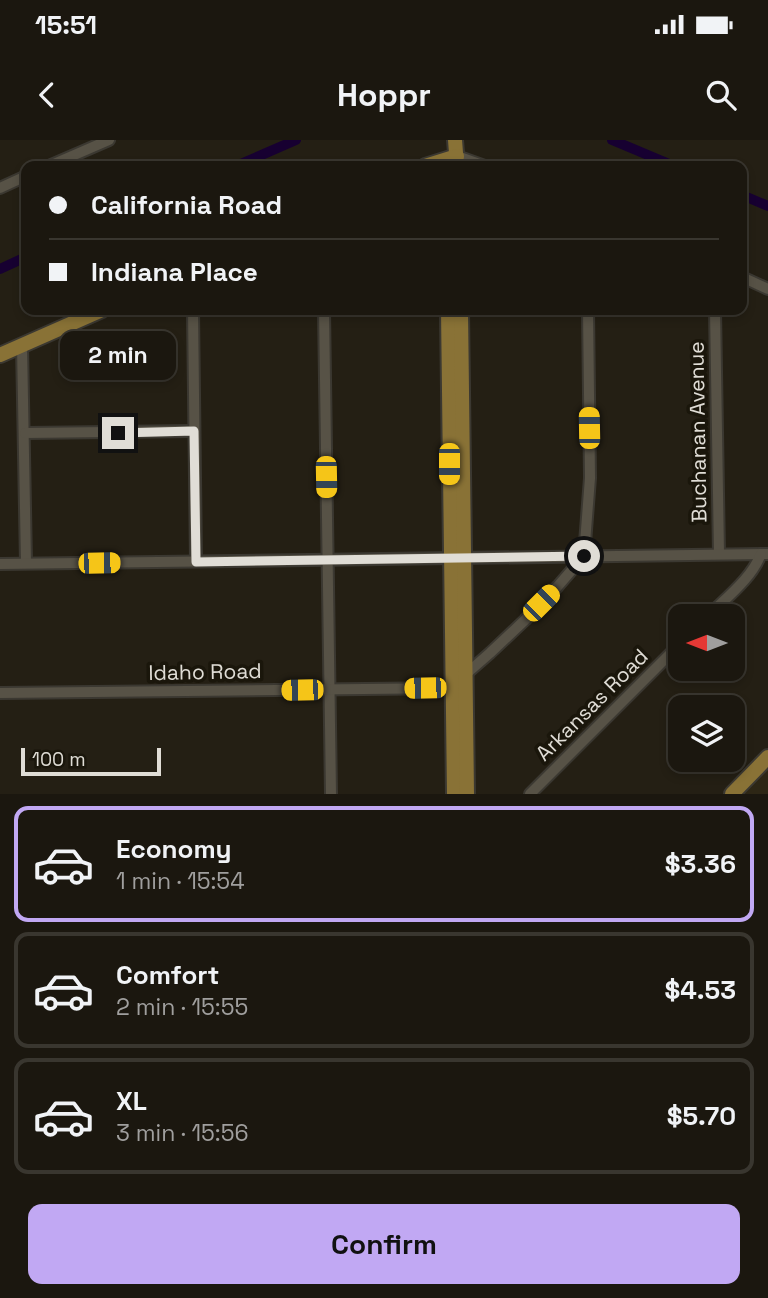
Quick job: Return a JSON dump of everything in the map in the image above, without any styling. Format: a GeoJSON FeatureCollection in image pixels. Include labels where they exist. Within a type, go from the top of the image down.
{"type":"FeatureCollection","features":[{"type":"Feature","properties":{"kind":"main road"},"geometry":{"type":"LineString","coordinates":[[447,140],[451,161]]}},
{"type":"Feature","properties":{"kind":"main road"},"geometry":{"type":"LineString","coordinates":[[451,161],[455,140]]}},
{"type":"Feature","properties":{"kind":"main road"},"geometry":{"type":"LineString","coordinates":[[0,355],[91,315]]}},
{"type":"Feature","properties":{"kind":"main road"},"geometry":{"type":"LineString","coordinates":[[447,315],[457,558],[466,674],[467,794]]}},
{"type":"Feature","properties":{"kind":"main road"},"geometry":{"type":"LineString","coordinates":[[454,794],[453,688],[461,315]]}},
{"type":"Feature","properties":{"kind":"main road"},"geometry":{"type":"LineString","coordinates":[[732,794],[768,757]]}},
{"type":"Feature","properties":{"kind":"street"},"geometry":{"type":"LineString","coordinates":[[60,161],[108,140]]}},
{"type":"Feature","properties":{"kind":"street"},"geometry":{"type":"LineString","coordinates":[[0,188],[21,178]]}},
{"type":"Feature","properties":{"kind":"street"},"geometry":{"type":"LineString","coordinates":[[747,279],[768,289]]}},
{"type":"Feature","properties":{"kind":"street"},"geometry":{"type":"LineString","coordinates":[[193,315],[196,562]]}},
{"type":"Feature","properties":{"kind":"street"},"geometry":{"type":"LineString","coordinates":[[324,315],[331,794]]}},
{"type":"Feature","properties":{"kind":"street"},"geometry":{"type":"LineString","coordinates":[[466,674],[525,620],[584,556],[590,478],[587,315]]}},
{"type":"Feature","properties":{"kind":"street","name":"Buchanan Avenue"},"geometry":{"type":"LineString","coordinates":[[715,315],[719,554]]}},
{"type":"Feature","properties":{"kind":"street"},"geometry":{"type":"LineString","coordinates":[[22,345],[26,564]]}},
{"type":"Feature","properties":{"kind":"street"},"geometry":{"type":"LineString","coordinates":[[25,433],[194,431]]}},
{"type":"Feature","properties":{"kind":"street"},"geometry":{"type":"LineString","coordinates":[[0,564],[764,554]]}},
{"type":"Feature","properties":{"kind":"street"},"geometry":{"type":"LineString","coordinates":[[720,604],[749,575],[764,554]]}},
{"type":"Feature","properties":{"kind":"street","name":"Arkansas Road"},"geometry":{"type":"LineString","coordinates":[[530,794],[668,656]]}},
{"type":"Feature","properties":{"kind":"street","name":"Idaho Road"},"geometry":{"type":"LineString","coordinates":[[0,693],[453,688]]}},
{"type":"Feature","properties":{"kind":"shaded area"},"geometry":{"type":"Polygon","coordinates":[[[768,757],[768,794],[732,794],[768,757]]]}},
{"type":"Feature","properties":{"kind":"waterway"},"geometry":{"type":"LineString","coordinates":[[248,161],[296,140]]}},
{"type":"Feature","properties":{"kind":"waterway"},"geometry":{"type":"LineString","coordinates":[[612,140],[662,161]]}},
{"type":"Feature","properties":{"kind":"waterway"},"geometry":{"type":"LineString","coordinates":[[747,197],[768,206]]}},
{"type":"Feature","properties":{"kind":"waterway"},"geometry":{"type":"LineString","coordinates":[[0,269],[21,259]]}},
{"type":"Feature","properties":{"kind":"route"},"geometry":{"type":"LineString","coordinates":[[118,433],[194,431],[196,562],[584,556]]}}]}
